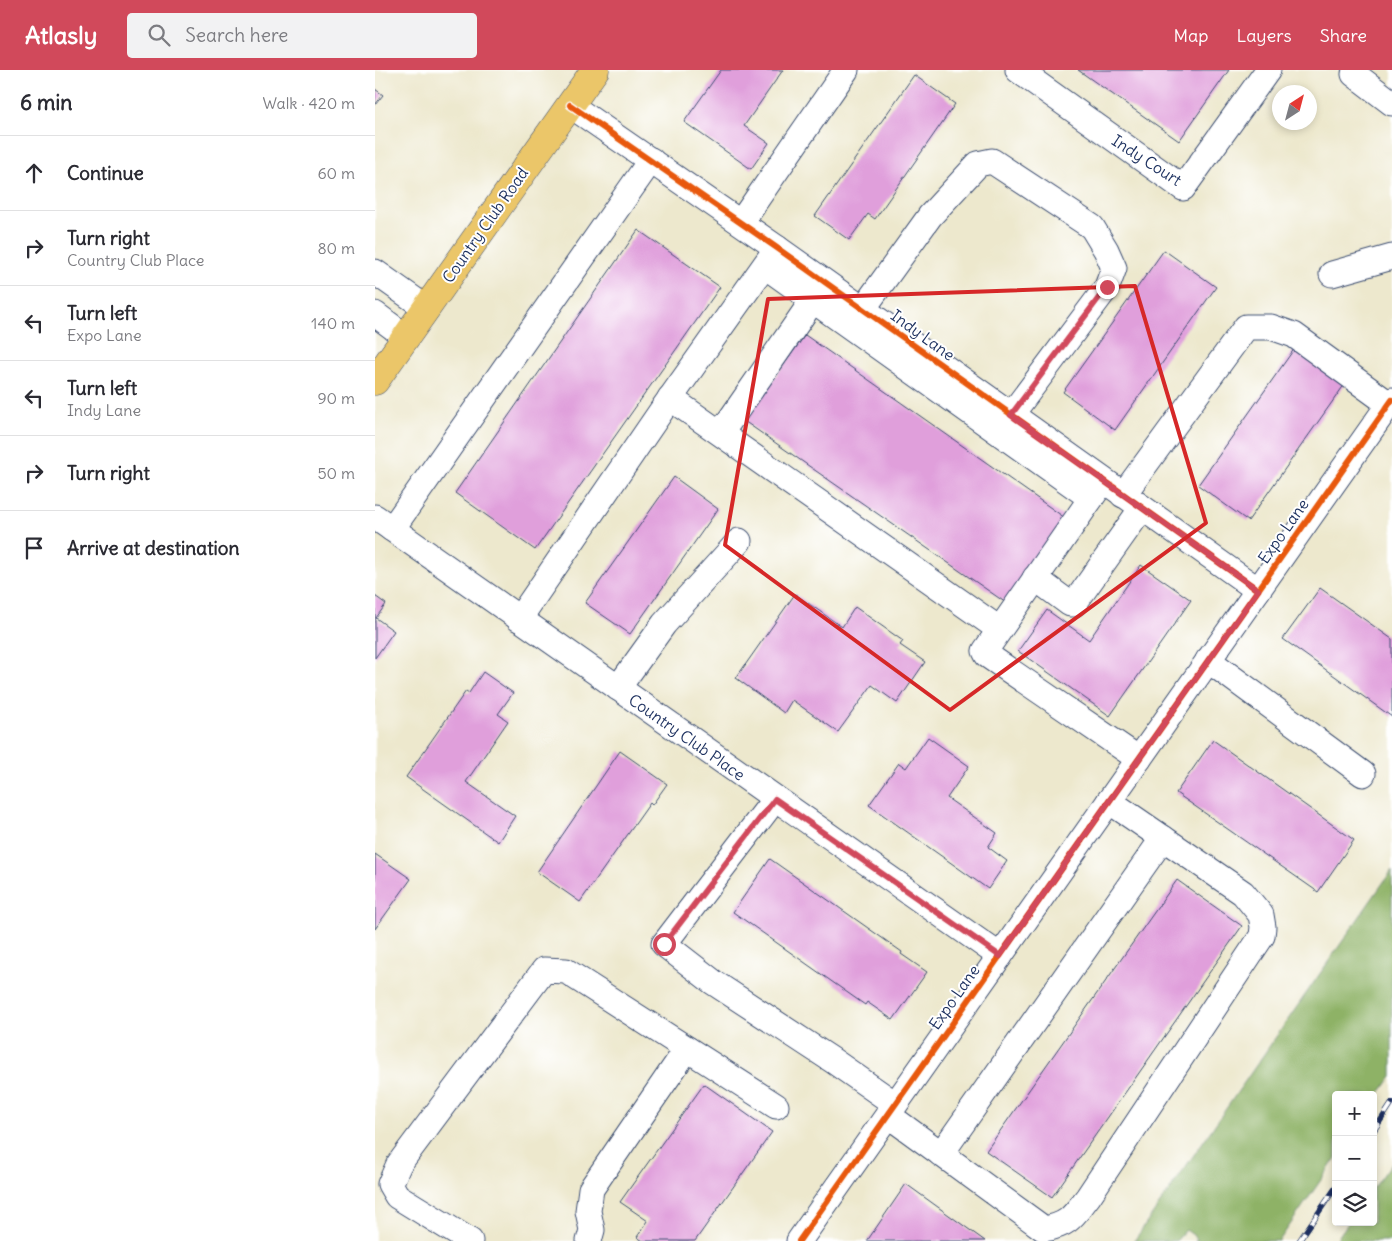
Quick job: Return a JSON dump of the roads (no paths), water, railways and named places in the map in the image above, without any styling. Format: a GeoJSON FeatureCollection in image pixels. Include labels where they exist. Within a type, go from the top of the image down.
{"type":"FeatureCollection","features":[{"type":"Feature","properties":{"kind":"main road","name":"Country Club Road"},"geometry":{"type":"LineString","coordinates":[[375,381],[595,70]]}},
{"type":"Feature","properties":{"kind":"street"},"geometry":{"type":"LineString","coordinates":[[741,222],[846,70]]}},
{"type":"Feature","properties":{"kind":"street","name":"Indy Court"},"geometry":{"type":"LineString","coordinates":[[1018,70],[1183,188],[1268,70]]}},
{"type":"Feature","properties":{"kind":"street"},"geometry":{"type":"LineString","coordinates":[[1354,74],[1392,103]]}},
{"type":"Feature","properties":{"kind":"street","name":"Indy Lane"},"geometry":{"type":"LineString","coordinates":[[571,105],[741,222],[771,257],[863,310],[1011,415],[1115,496],[1258,590]]}},
{"type":"Feature","properties":{"kind":"street"},"geometry":{"type":"LineString","coordinates":[[384,523],[651,160]]}},
{"type":"Feature","properties":{"kind":"street"},"geometry":{"type":"LineString","coordinates":[[863,310],[930,216],[978,164],[992,161],[1092,227],[1114,268],[1107,287],[1011,415]]}},
{"type":"Feature","properties":{"kind":"street"},"geometry":{"type":"LineString","coordinates":[[519,619],[670,398],[771,257],[813,300],[1115,496]]}},
{"type":"Feature","properties":{"kind":"street"},"geometry":{"type":"LineString","coordinates":[[1332,274],[1392,257]]}},
{"type":"Feature","properties":{"kind":"street"},"geometry":{"type":"LineString","coordinates":[[375,272],[426,308]]}},
{"type":"Feature","properties":{"kind":"street"},"geometry":{"type":"LineString","coordinates":[[721,433],[813,300]]}},
{"type":"Feature","properties":{"kind":"street"},"geometry":{"type":"LineString","coordinates":[[375,314],[406,337]]}},
{"type":"Feature","properties":{"kind":"street"},"geometry":{"type":"LineString","coordinates":[[1139,759],[987,655],[986,647],[1035,578],[1115,496],[1246,326],[1271,327],[1293,335],[1391,402]]}},
{"type":"Feature","properties":{"kind":"street"},"geometry":{"type":"LineString","coordinates":[[670,398],[999,629]]}},
{"type":"Feature","properties":{"kind":"street","name":"Expo Lane"},"geometry":{"type":"LineString","coordinates":[[799,1241],[1391,402]]}},
{"type":"Feature","properties":{"kind":"street"},"geometry":{"type":"LineString","coordinates":[[1035,578],[1070,604],[1073,604],[1115,496]]}},
{"type":"Feature","properties":{"kind":"street","name":"Country Club Place"},"geometry":{"type":"LineString","coordinates":[[384,523],[1000,956]]}},
{"type":"Feature","properties":{"kind":"street"},"geometry":{"type":"LineString","coordinates":[[618,688],[665,624],[739,541]]}},
{"type":"Feature","properties":{"kind":"street"},"geometry":{"type":"LineString","coordinates":[[1209,660],[1363,774]]}},
{"type":"Feature","properties":{"kind":"street"},"geometry":{"type":"LineString","coordinates":[[775,799],[664,944],[713,982],[833,1060],[892,1109],[941,1154],[1044,1228],[1054,1227],[1070,1220],[1088,1197],[1262,936],[1261,915],[1243,893],[1109,801]]}},
{"type":"Feature","properties":{"kind":"street"},"geometry":{"type":"LineString","coordinates":[[941,1154],[1163,838]]}},
{"type":"Feature","properties":{"kind":"street"},"geometry":{"type":"LineString","coordinates":[[470,1241],[397,1196],[390,1184],[399,1164],[545,970],[566,970],[776,1106]]}},
{"type":"Feature","properties":{"kind":"street"},"geometry":{"type":"LineString","coordinates":[[589,1241],[592,1230],[588,1211],[591,1189],[687,1049]]}},
{"type":"Feature","properties":{"kind":"railway"},"geometry":{"type":"LineString","coordinates":[[1377,1126],[1392,1103]]}},
{"type":"Feature","properties":{"kind":"railway"},"geometry":{"type":"LineString","coordinates":[[1299,1241],[1332,1193]]}}]}
